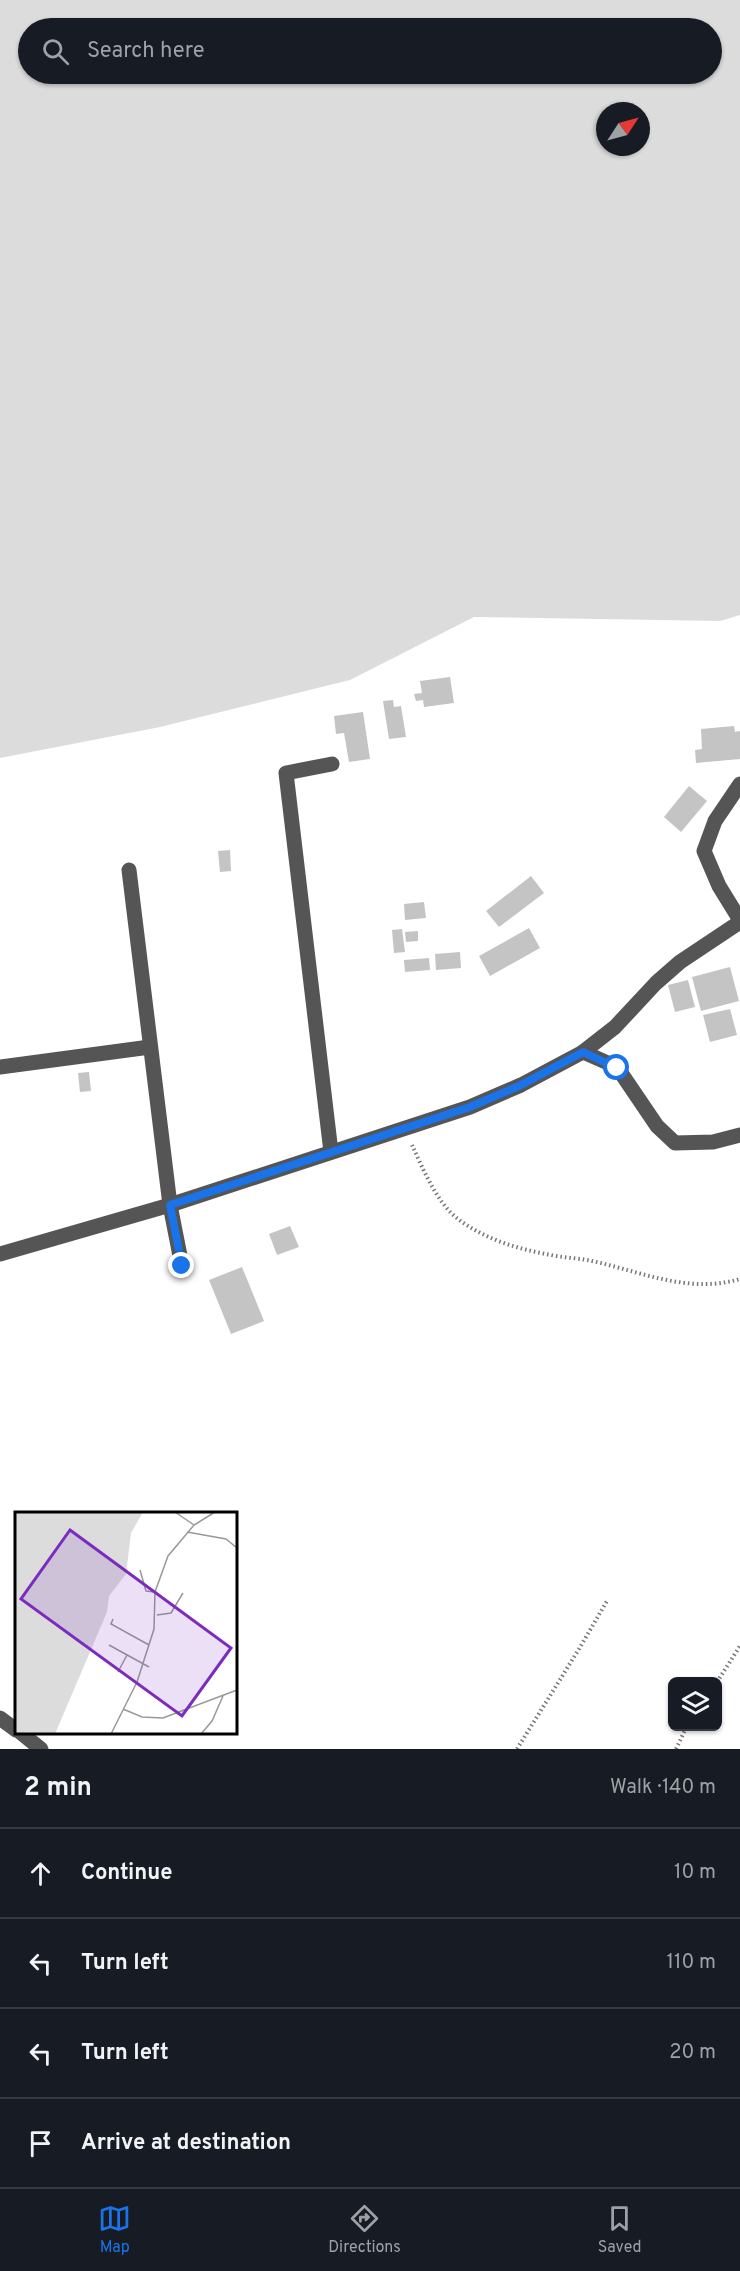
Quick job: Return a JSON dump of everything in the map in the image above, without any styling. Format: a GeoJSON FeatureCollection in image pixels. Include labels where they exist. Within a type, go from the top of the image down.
{"type":"FeatureCollection","features":[{"type":"Feature","properties":{"kind":"street"},"geometry":{"type":"LineString","coordinates":[[331,1152],[286,773],[332,764]]}},
{"type":"Feature","properties":{"kind":"street"},"geometry":{"type":"LineString","coordinates":[[0,1254],[170,1205],[470,1107],[521,1085],[583,1052],[615,1027],[656,983],[680,962],[740,921],[704,851],[715,821],[740,784]]}},
{"type":"Feature","properties":{"kind":"street"},"geometry":{"type":"LineString","coordinates":[[129,870],[170,1205],[182,1266]]}},
{"type":"Feature","properties":{"kind":"street"},"geometry":{"type":"LineString","coordinates":[[0,1067],[150,1047]]}},
{"type":"Feature","properties":{"kind":"street"},"geometry":{"type":"LineString","coordinates":[[583,1052],[617,1068],[657,1126],[675,1143],[713,1142],[740,1135]]}},
{"type":"Feature","properties":{"kind":"street"},"geometry":{"type":"LineString","coordinates":[[0,1718],[15,1729]]}},
{"type":"Feature","properties":{"kind":"street"},"geometry":{"type":"LineString","coordinates":[[22,1734],[41,1749]]}},
{"type":"Feature","properties":{"kind":"path"},"geometry":{"type":"LineString","coordinates":[[405,1128],[429,1183],[456,1218],[484,1236],[523,1249],[590,1260],[688,1285],[726,1283],[740,1279]]}},
{"type":"Feature","properties":{"kind":"path"},"geometry":{"type":"LineString","coordinates":[[517,1749],[607,1601]]}},
{"type":"Feature","properties":{"kind":"path"},"geometry":{"type":"LineString","coordinates":[[720,1677],[740,1646]]}},
{"type":"Feature","properties":{"kind":"path"},"geometry":{"type":"LineString","coordinates":[[676,1749],[685,1731]]}},
{"type":"Feature","properties":{"kind":"shaded area"},"geometry":{"type":"Polygon","coordinates":[[[0,0],[740,0],[740,615],[720,621],[474,617],[350,680],[160,727],[0,758],[0,0]]]}},
{"type":"Feature","properties":{"kind":"building"},"geometry":{"type":"Polygon","coordinates":[[[450,677],[454,703],[424,707],[423,700],[416,701],[414,694],[422,693],[420,681],[450,677]]]}},
{"type":"Feature","properties":{"kind":"building"},"geometry":{"type":"Polygon","coordinates":[[[393,700],[394,707],[401,706],[406,737],[389,739],[383,701],[393,700]]]}},
{"type":"Feature","properties":{"kind":"building"},"geometry":{"type":"Polygon","coordinates":[[[363,712],[370,759],[349,762],[344,733],[336,734],[334,716],[363,712]]]}},
{"type":"Feature","properties":{"kind":"building"},"geometry":{"type":"Polygon","coordinates":[[[734,726],[735,732],[740,731],[740,759],[696,763],[695,750],[702,749],[701,729],[734,726]]]}},
{"type":"Feature","properties":{"kind":"building"},"geometry":{"type":"Polygon","coordinates":[[[689,786],[707,801],[681,832],[664,817],[689,786]]]}},
{"type":"Feature","properties":{"kind":"building"},"geometry":{"type":"Polygon","coordinates":[[[230,850],[231,871],[220,872],[218,851],[230,850]]]}},
{"type":"Feature","properties":{"kind":"building"},"geometry":{"type":"Polygon","coordinates":[[[531,876],[544,893],[499,927],[486,911],[531,876]]]}},
{"type":"Feature","properties":{"kind":"building"},"geometry":{"type":"Polygon","coordinates":[[[424,902],[426,918],[405,920],[404,904],[424,902]]]}},
{"type":"Feature","properties":{"kind":"building"},"geometry":{"type":"Polygon","coordinates":[[[529,928],[540,948],[490,976],[479,956],[529,928]]]}},
{"type":"Feature","properties":{"kind":"building"},"geometry":{"type":"Polygon","coordinates":[[[402,929],[405,952],[394,953],[392,930],[402,929]]]}},
{"type":"Feature","properties":{"kind":"building"},"geometry":{"type":"Polygon","coordinates":[[[418,931],[418,941],[406,942],[405,932],[418,931]]]}},
{"type":"Feature","properties":{"kind":"building"},"geometry":{"type":"Polygon","coordinates":[[[460,952],[461,968],[436,970],[435,954],[460,952]]]}},
{"type":"Feature","properties":{"kind":"building"},"geometry":{"type":"Polygon","coordinates":[[[429,958],[430,970],[405,972],[404,960],[429,958]]]}},
{"type":"Feature","properties":{"kind":"building"},"geometry":{"type":"Polygon","coordinates":[[[730,967],[739,1001],[701,1011],[692,977],[730,967]]]}},
{"type":"Feature","properties":{"kind":"building"},"geometry":{"type":"Polygon","coordinates":[[[688,980],[695,1007],[675,1012],[668,985],[688,980]]]}},
{"type":"Feature","properties":{"kind":"building"},"geometry":{"type":"Polygon","coordinates":[[[730,1009],[737,1035],[710,1042],[703,1015],[730,1009]]]}},
{"type":"Feature","properties":{"kind":"building"},"geometry":{"type":"Polygon","coordinates":[[[89,1072],[91,1091],[80,1092],[78,1073],[89,1072]]]}},
{"type":"Feature","properties":{"kind":"building"},"geometry":{"type":"Polygon","coordinates":[[[290,1226],[299,1247],[277,1255],[269,1234],[290,1226]]]}},
{"type":"Feature","properties":{"kind":"building"},"geometry":{"type":"Polygon","coordinates":[[[242,1267],[264,1321],[231,1334],[209,1280],[242,1267]]]}},
{"type":"Feature","properties":{"kind":"route"},"geometry":{"type":"LineString","coordinates":[[182,1266],[170,1205],[470,1107],[557,1068],[583,1052],[617,1068]]}}]}
